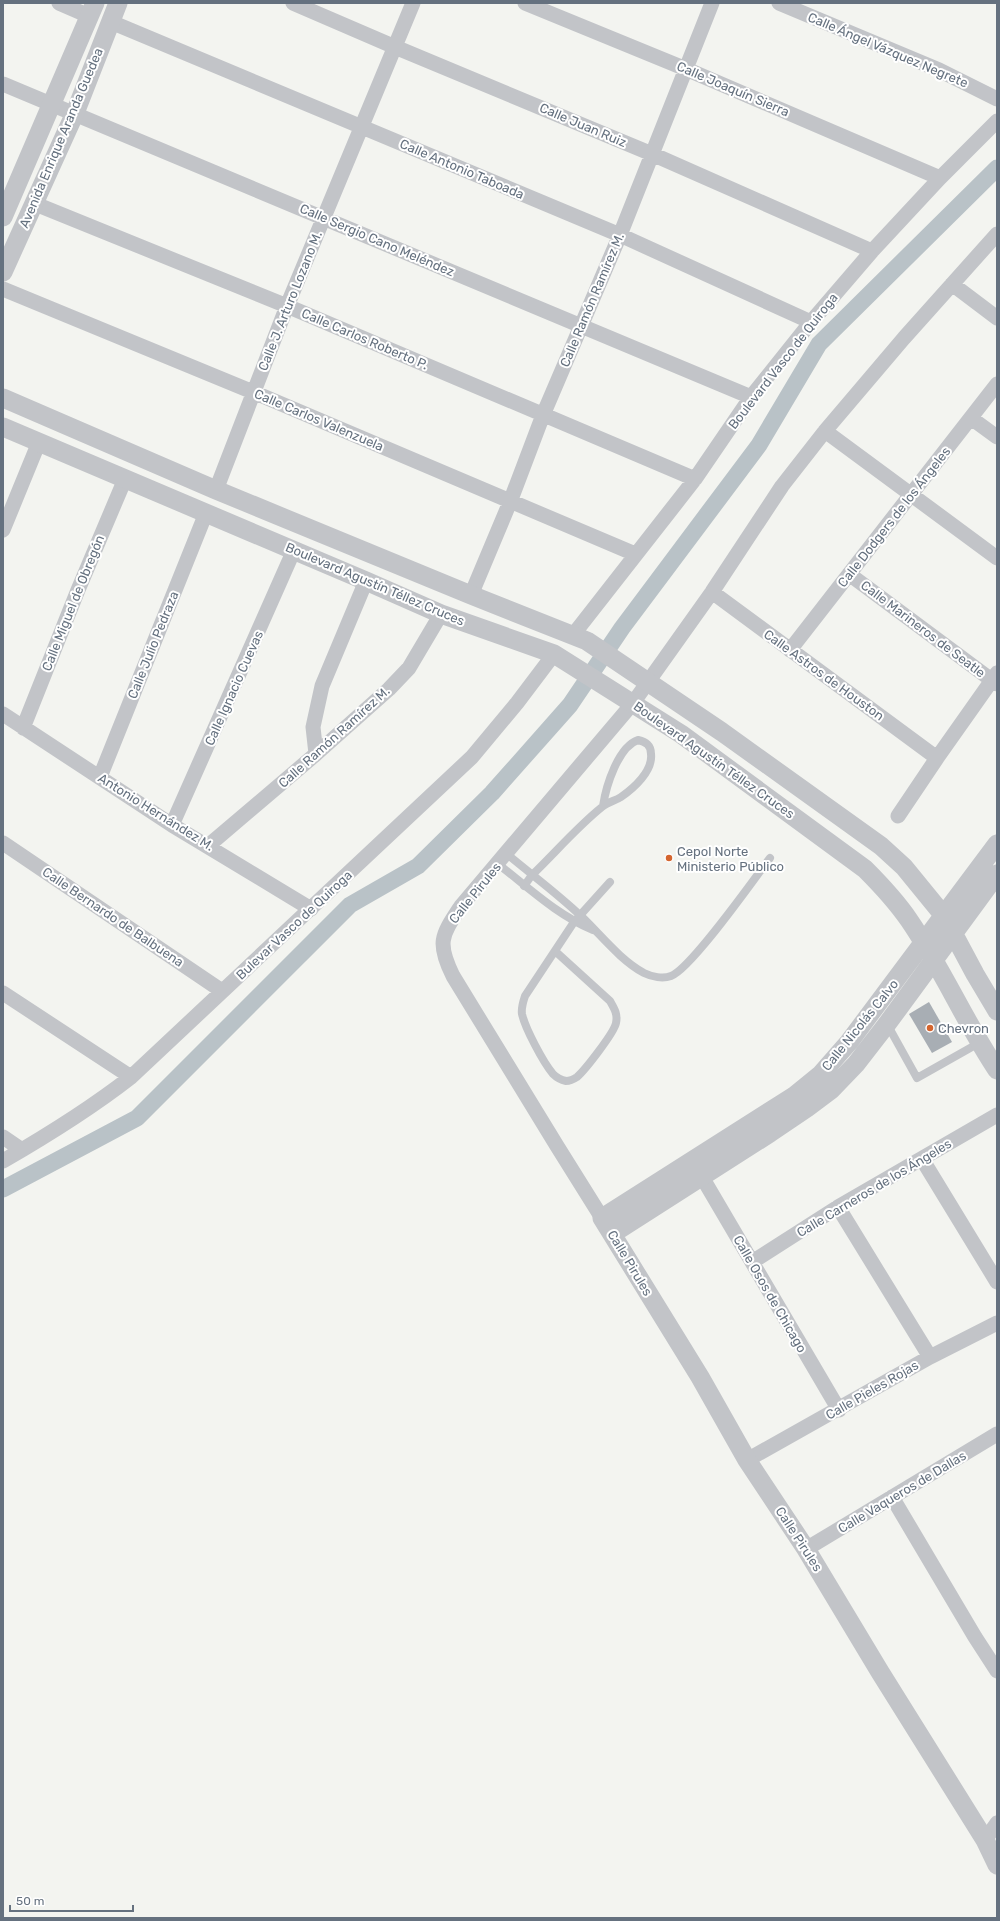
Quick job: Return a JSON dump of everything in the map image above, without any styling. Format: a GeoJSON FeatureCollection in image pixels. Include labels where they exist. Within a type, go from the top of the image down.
{"type":"FeatureCollection","features":[{"type":"Feature","properties":{"kind":"street"},"geometry":{"type":"LineString","coordinates":[[59,3],[92,9]]}},
{"type":"Feature","properties":{"kind":"street","name":"Avenida Enrique Aranda Guedea"},"geometry":{"type":"LineString","coordinates":[[3,272],[75,113],[118,3]]}},
{"type":"Feature","properties":{"kind":"street","name":"Calle Juan Ruiz"},"geometry":{"type":"LineString","coordinates":[[293,3],[394,47],[652,154],[872,251]]}},
{"type":"Feature","properties":{"kind":"street","name":"Calle J. Arturo Lozano M."},"geometry":{"type":"LineString","coordinates":[[216,490],[287,306],[394,47],[414,3]]}},
{"type":"Feature","properties":{"kind":"street","name":"Calle Joaquín Sierra"},"geometry":{"type":"LineString","coordinates":[[525,3],[686,68],[940,178]]}},
{"type":"Feature","properties":{"kind":"street","name":"Calle Ramón Ramírez M."},"geometry":{"type":"LineString","coordinates":[[470,595],[510,502],[543,415],[620,235],[712,3]]}},
{"type":"Feature","properties":{"kind":"street","name":"Calle Ángel Vázquez Negrete"},"geometry":{"type":"LineString","coordinates":[[779,3],[939,70],[997,99]]}},
{"type":"Feature","properties":{"kind":"street","name":"Avenida Enrique Aranda Guedea"},"geometry":{"type":"LineString","coordinates":[[3,216],[8,190],[51,103],[92,9]]}},
{"type":"Feature","properties":{"kind":"street","name":"Calle Antonio Taboada"},"geometry":{"type":"LineString","coordinates":[[111,22],[620,235],[810,322]]}},
{"type":"Feature","properties":{"kind":"street","name":"Calle Sergio Cano Meléndez"},"geometry":{"type":"LineString","coordinates":[[3,84],[751,397]]}},
{"type":"Feature","properties":{"kind":"street","name":"Boulevard Vasco de Quiroga"},"geometry":{"type":"LineString","coordinates":[[580,638],[603,598],[635,554],[695,479],[751,397],[810,322],[872,251],[940,178],[997,121]]}},
{"type":"Feature","properties":{"kind":"street","name":"Calle Carlos Roberto P."},"geometry":{"type":"LineString","coordinates":[[33,203],[287,306],[695,479]]}},
{"type":"Feature","properties":{"kind":"street","name":"Calle Pirules"},"geometry":{"type":"LineString","coordinates":[[997,234],[825,431],[782,486],[712,592],[649,682],[633,703],[461,906],[448,926],[443,938],[443,949],[446,962],[557,1146],[700,1377],[747,1460],[806,1549],[880,1672],[985,1840],[997,1865]]}},
{"type":"Feature","properties":{"kind":"street"},"geometry":{"type":"LineString","coordinates":[[952,284],[997,318]]}},
{"type":"Feature","properties":{"kind":"street","name":"Calle Carlos Valenzuela"},"geometry":{"type":"LineString","coordinates":[[3,289],[253,392],[635,554]]}},
{"type":"Feature","properties":{"kind":"street","name":"Calle Dodgers de los Ángeles"},"geometry":{"type":"LineString","coordinates":[[790,650],[997,384]]}},
{"type":"Feature","properties":{"kind":"street","name":"Boulevard Agustín Téllez Cruces"},"geometry":{"type":"LineString","coordinates":[[3,398],[216,490],[470,595],[580,638],[622,664],[722,732],[882,846],[904,867],[944,916],[997,1011]]}},
{"type":"Feature","properties":{"kind":"street"},"geometry":{"type":"LineString","coordinates":[[971,418],[997,437]]}},
{"type":"Feature","properties":{"kind":"street","name":"Boulevard Agustín Téllez Cruces"},"geometry":{"type":"LineString","coordinates":[[3,427],[442,614],[554,654],[681,734],[865,869],[891,896],[923,943],[979,1043],[997,1070]]}},
{"type":"Feature","properties":{"kind":"street"},"geometry":{"type":"LineString","coordinates":[[825,431],[997,558]]}},
{"type":"Feature","properties":{"kind":"street"},"geometry":{"type":"LineString","coordinates":[[3,530],[40,442]]}},
{"type":"Feature","properties":{"kind":"street","name":"Calle Miguel de Obregón"},"geometry":{"type":"LineString","coordinates":[[23,728],[124,479]]}},
{"type":"Feature","properties":{"kind":"street","name":"Calle Julio Pedraza"},"geometry":{"type":"LineString","coordinates":[[100,777],[206,513]]}},
{"type":"Feature","properties":{"kind":"street","name":"Calle Ignacio Cuevas"},"geometry":{"type":"LineString","coordinates":[[172,825],[294,550]]}},
{"type":"Feature","properties":{"kind":"street","name":"Calle Marineros de Seatle"},"geometry":{"type":"LineString","coordinates":[[849,574],[995,679]]}},
{"type":"Feature","properties":{"kind":"street"},"geometry":{"type":"LineString","coordinates":[[316,754],[313,727],[322,686],[366,581]]}},
{"type":"Feature","properties":{"kind":"street","name":"Calle Astros de Houston"},"geometry":{"type":"LineString","coordinates":[[712,592],[936,758]]}},
{"type":"Feature","properties":{"kind":"street","name":"Calle Ramón Ramírez M."},"geometry":{"type":"LineString","coordinates":[[209,846],[389,689],[409,668],[442,614]]}},
{"type":"Feature","properties":{"kind":"street","name":"Bulevar Vasco de Quiroga"},"geometry":{"type":"LineString","coordinates":[[3,1161],[98,1103],[131,1077],[472,757],[517,703],[554,654]]}},
{"type":"Feature","properties":{"kind":"street"},"geometry":{"type":"LineString","coordinates":[[898,816],[936,758],[995,679]]}},
{"type":"Feature","properties":{"kind":"street","name":"Antonio Hernández M."},"geometry":{"type":"LineString","coordinates":[[3,714],[172,825],[311,909]]}},
{"type":"Feature","properties":{"kind":"street","name":"Calle Bernardo de Balbuena"},"geometry":{"type":"LineString","coordinates":[[3,843],[222,991]]}},
{"type":"Feature","properties":{"kind":"street","name":"Calle Nicolás Calvo"},"geometry":{"type":"LineString","coordinates":[[602,1218],[794,1096],[821,1074],[849,1042],[997,844]]}},
{"type":"Feature","properties":{"kind":"street","name":"Calle Nicolás Calvo"},"geometry":{"type":"LineString","coordinates":[[612,1234],[807,1108],[831,1090],[856,1064],[888,1024],[997,874]]}},
{"type":"Feature","properties":{"kind":"street"},"geometry":{"type":"LineString","coordinates":[[3,993],[131,1077]]}},
{"type":"Feature","properties":{"kind":"street","name":"Calle Carneros de los Ángeles"},"geometry":{"type":"LineString","coordinates":[[752,1262],[838,1207],[997,1115]]}},
{"type":"Feature","properties":{"kind":"street"},"geometry":{"type":"LineString","coordinates":[[3,1137],[22,1150]]}},
{"type":"Feature","properties":{"kind":"street"},"geometry":{"type":"LineString","coordinates":[[922,1159],[997,1282]]}},
{"type":"Feature","properties":{"kind":"street","name":"Calle Osos de Chicago"},"geometry":{"type":"LineString","coordinates":[[702,1177],[838,1410]]}},
{"type":"Feature","properties":{"kind":"street"},"geometry":{"type":"LineString","coordinates":[[838,1207],[930,1357]]}},
{"type":"Feature","properties":{"kind":"street","name":"Calle Pieles Rojas"},"geometry":{"type":"LineString","coordinates":[[747,1460],[930,1357],[997,1323]]}},
{"type":"Feature","properties":{"kind":"street","name":"Calle Vaqueros de Dallas"},"geometry":{"type":"LineString","coordinates":[[806,1549],[997,1434]]}},
{"type":"Feature","properties":{"kind":"street"},"geometry":{"type":"LineString","coordinates":[[892,1498],[974,1636],[997,1670]]}},
{"type":"Feature","properties":{"kind":"street"},"geometry":{"type":"LineString","coordinates":[[985,1840],[997,1823]]}},
{"type":"Feature","properties":{"kind":"lane"},"geometry":{"type":"LineString","coordinates":[[524,886],[532,875],[603,806],[621,797],[643,776],[652,757],[651,749],[646,742],[638,740],[628,745],[607,785],[603,806]]}},
{"type":"Feature","properties":{"kind":"lane"},"geometry":{"type":"LineString","coordinates":[[502,859],[532,875],[580,915],[626,959],[644,973],[656,977],[671,976],[683,968],[706,941],[770,858]]}},
{"type":"Feature","properties":{"kind":"lane"},"geometry":{"type":"LineString","coordinates":[[502,859],[524,886],[574,922],[597,932]]}},
{"type":"Feature","properties":{"kind":"lane"},"geometry":{"type":"LineString","coordinates":[[555,951],[610,1001],[616,1010],[616,1023],[612,1034],[576,1077],[567,1081],[560,1080],[553,1074],[526,1027],[522,1013],[525,996],[574,922],[610,882]]}},
{"type":"Feature","properties":{"kind":"lane"},"geometry":{"type":"LineString","coordinates":[[888,1024],[917,1078],[979,1043]]}},
{"type":"Feature","properties":{"kind":"building","name":"Chevron"},"geometry":{"type":"Polygon","coordinates":[[[929,1002],[952,1042],[932,1053],[909,1014],[929,1002]]]}},
{"type":"Feature","properties":{"kind":"waterway"},"geometry":{"type":"LineString","coordinates":[[3,1189],[137,1118],[350,905],[418,866],[492,793],[570,705],[622,628],[759,445],[819,344],[997,168]]}},
{"type":"Feature","properties":{"kind":"place","name":"Cepol Norte Ministerio Público"},"geometry":{"type":"Point","coordinates":[669,858]}},
{"type":"Feature","properties":{"kind":"place","name":"Chevron"},"geometry":{"type":"Point","coordinates":[930,1028]}}]}
